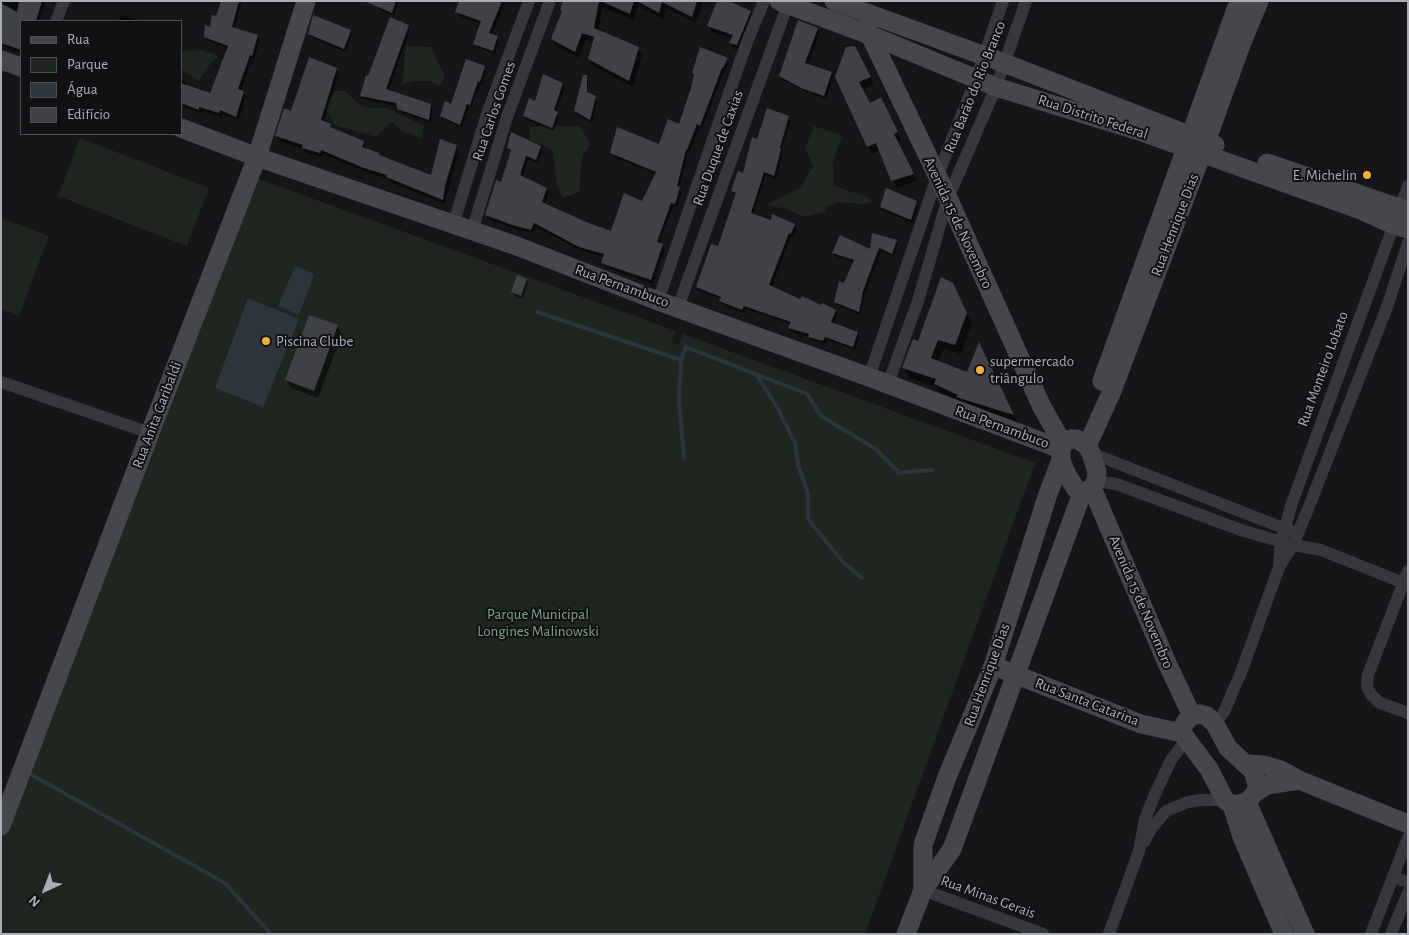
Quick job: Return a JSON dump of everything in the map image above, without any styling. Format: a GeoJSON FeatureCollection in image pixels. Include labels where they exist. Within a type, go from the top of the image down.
{"type":"FeatureCollection","features":[{"type":"Feature","properties":{"kind":"street"},"geometry":{"type":"LineString","coordinates":[[56,20],[64,1]]}},
{"type":"Feature","properties":{"kind":"street","name":"Rua Anita Garibaldi"},"geometry":{"type":"LineString","coordinates":[[1,826],[257,157],[306,1]]}},
{"type":"Feature","properties":{"kind":"street","name":"Rua Carlos Gomes"},"geometry":{"type":"LineString","coordinates":[[472,231],[507,117],[550,1]]}},
{"type":"Feature","properties":{"kind":"street","name":"Rua Duque de Caxias"},"geometry":{"type":"LineString","coordinates":[[658,301],[747,42],[764,1]]}},
{"type":"Feature","properties":{"kind":"street","name":"Rua Distrito Federal"},"geometry":{"type":"LineString","coordinates":[[834,1],[862,7],[1004,63],[1196,145],[1361,210],[1402,218]]}},
{"type":"Feature","properties":{"kind":"street","name":"Rua Barão do Rio Branco"},"geometry":{"type":"LineString","coordinates":[[888,384],[918,301],[945,181],[983,56],[1002,1]]}},
{"type":"Feature","properties":{"kind":"street","name":"Rua Barão do Rio Branco"},"geometry":{"type":"LineString","coordinates":[[869,377],[898,295],[945,181],[996,86],[1026,1]]}},
{"type":"Feature","properties":{"kind":"street","name":"Rua Henrique Dias"},"geometry":{"type":"LineString","coordinates":[[923,890],[923,845],[947,777],[993,666],[1048,494],[1073,447],[1112,391],[1234,39],[1239,1]]}},
{"type":"Feature","properties":{"kind":"street","name":"Rua Henrique Dias"},"geometry":{"type":"LineString","coordinates":[[1234,39],[1259,1]]}},
{"type":"Feature","properties":{"kind":"street","name":"Rua Duque de Caxias"},"geometry":{"type":"LineString","coordinates":[[678,307],[786,2]]}},
{"type":"Feature","properties":{"kind":"street","name":"Rua Distrito Federal"},"geometry":{"type":"LineString","coordinates":[[786,2],[996,86],[1142,132],[1196,145]]}},
{"type":"Feature","properties":{"kind":"street"},"geometry":{"type":"LineString","coordinates":[[527,6],[544,16]]}},
{"type":"Feature","properties":{"kind":"street","name":"Rua Carlos Gomes"},"geometry":{"type":"LineString","coordinates":[[453,225],[488,111],[527,6]]}},
{"type":"Feature","properties":{"kind":"street","name":"Avenida 15 de Novembro"},"geometry":{"type":"LineString","coordinates":[[862,7],[1073,447],[1097,472],[1090,487],[1192,716]]}},
{"type":"Feature","properties":{"kind":"street"},"geometry":{"type":"LineString","coordinates":[[1,60],[20,67]]}},
{"type":"Feature","properties":{"kind":"street"},"geometry":{"type":"LineString","coordinates":[[488,111],[507,117]]}},
{"type":"Feature","properties":{"kind":"street","name":"Rua Pernambuco"},"geometry":{"type":"LineString","coordinates":[[182,128],[257,157],[514,245],[658,301],[888,384],[1073,447],[1289,538],[1406,577]]}},
{"type":"Feature","properties":{"kind":"street"},"geometry":{"type":"LineString","coordinates":[[712,142],[734,149]]}},
{"type":"Feature","properties":{"kind":"street","name":"Rua Monteiro Lobato"},"geometry":{"type":"LineString","coordinates":[[1289,538],[1292,503],[1402,218],[1408,186]]}},
{"type":"Feature","properties":{"kind":"street","name":"Rua Monteiro Lobato"},"geometry":{"type":"LineString","coordinates":[[1214,724],[1224,712],[1242,670],[1289,538],[1388,307],[1408,243]]}},
{"type":"Feature","properties":{"kind":"street"},"geometry":{"type":"LineString","coordinates":[[898,295],[918,301]]}},
{"type":"Feature","properties":{"kind":"street"},"geometry":{"type":"LineString","coordinates":[[1,382],[150,433]]}},
{"type":"Feature","properties":{"kind":"street","name":"Avenida 15 de Novembro"},"geometry":{"type":"LineString","coordinates":[[1073,447],[1071,482],[1076,489],[1090,487]]}},
{"type":"Feature","properties":{"kind":"street","name":"Rua Pernambuco"},"geometry":{"type":"LineString","coordinates":[[1090,487],[1116,484],[1244,532],[1289,538]]}},
{"type":"Feature","properties":{"kind":"street","name":"Rua Henrique Dias"},"geometry":{"type":"LineString","coordinates":[[906,934],[923,890],[952,848],[1015,675],[1090,487]]}},
{"type":"Feature","properties":{"kind":"street"},"geometry":{"type":"LineString","coordinates":[[1406,577],[1368,675],[1367,687],[1372,696],[1380,703],[1408,713]]}},
{"type":"Feature","properties":{"kind":"street","name":"Rua Santa Catarina"},"geometry":{"type":"LineString","coordinates":[[993,666],[1142,724],[1184,737]]}},
{"type":"Feature","properties":{"kind":"street"},"geometry":{"type":"LineString","coordinates":[[1109,934],[1139,851],[1146,819],[1155,794],[1184,737],[1183,727],[1192,716],[1200,714],[1207,716],[1228,748],[1253,772],[1257,786],[1240,799],[1236,822],[1284,934]]}},
{"type":"Feature","properties":{"kind":"street"},"geometry":{"type":"LineString","coordinates":[[1184,737],[1209,769],[1240,799],[1272,856],[1305,934]]}},
{"type":"Feature","properties":{"kind":"street"},"geometry":{"type":"LineString","coordinates":[[1246,764],[1264,765],[1280,770],[1299,780],[1408,824]]}},
{"type":"Feature","properties":{"kind":"street"},"geometry":{"type":"LineString","coordinates":[[1139,851],[1151,829],[1166,810],[1188,802],[1201,800],[1240,799],[1268,785],[1299,780]]}},
{"type":"Feature","properties":{"kind":"street"},"geometry":{"type":"LineString","coordinates":[[1371,934],[1408,838]]}},
{"type":"Feature","properties":{"kind":"street"},"geometry":{"type":"LineString","coordinates":[[1253,864],[1272,856]]}},
{"type":"Feature","properties":{"kind":"street"},"geometry":{"type":"LineString","coordinates":[[1393,877],[1408,882]]}},
{"type":"Feature","properties":{"kind":"street","name":"Rua Minas Gerais"},"geometry":{"type":"LineString","coordinates":[[923,890],[1042,934]]}},
{"type":"Feature","properties":{"kind":"street"},"geometry":{"type":"LineString","coordinates":[[1391,934],[1408,893]]}},
{"type":"Feature","properties":{"kind":"green space"},"geometry":{"type":"Polygon","coordinates":[[[406,46],[431,47],[445,77],[439,87],[430,81],[414,81],[402,84],[406,46]]]}},
{"type":"Feature","properties":{"kind":"green space"},"geometry":{"type":"Polygon","coordinates":[[[202,50],[218,56],[210,64],[199,81],[182,70],[182,51],[202,50]]]}},
{"type":"Feature","properties":{"kind":"green space"},"geometry":{"type":"Polygon","coordinates":[[[336,91],[345,91],[360,105],[373,108],[387,108],[424,126],[422,138],[402,131],[392,122],[377,137],[336,126],[324,107],[336,91]]]}},
{"type":"Feature","properties":{"kind":"green space"},"geometry":{"type":"Polygon","coordinates":[[[581,126],[590,145],[583,154],[579,192],[563,198],[557,185],[552,149],[529,140],[530,127],[581,126]]]}},
{"type":"Feature","properties":{"kind":"green space"},"geometry":{"type":"Polygon","coordinates":[[[814,126],[842,135],[833,162],[834,186],[865,196],[872,201],[866,204],[838,202],[827,206],[824,212],[804,217],[787,209],[766,205],[800,188],[813,167],[805,148],[814,126]]]}},
{"type":"Feature","properties":{"kind":"green space"},"geometry":{"type":"Polygon","coordinates":[[[80,138],[209,188],[187,246],[58,196],[80,138]]]}},
{"type":"Feature","properties":{"kind":"green space","name":"Parque Municipal Longines Malinowski"},"geometry":{"type":"Polygon","coordinates":[[[256,178],[676,331],[672,342],[675,344],[679,345],[683,334],[1035,463],[865,934],[1,934],[1,837],[40,731],[256,178]]]}},
{"type":"Feature","properties":{"kind":"green space"},"geometry":{"type":"Polygon","coordinates":[[[1,218],[49,236],[19,316],[1,309],[1,218]]]}},
{"type":"Feature","properties":{"kind":"water"},"geometry":{"type":"Polygon","coordinates":[[[295,266],[314,274],[299,315],[278,306],[295,266]]]}},
{"type":"Feature","properties":{"kind":"water"},"geometry":{"type":"Polygon","coordinates":[[[248,298],[299,319],[263,407],[215,388],[248,298]]]}},
{"type":"Feature","properties":{"kind":"building"},"geometry":{"type":"Polygon","coordinates":[[[19,1],[42,1],[36,20],[20,20],[20,50],[1,43],[1,3],[17,12],[19,1]]]}},
{"type":"Feature","properties":{"kind":"building"},"geometry":{"type":"Polygon","coordinates":[[[221,1],[239,1],[232,27],[258,35],[252,56],[250,55],[238,89],[244,91],[236,117],[220,110],[219,113],[199,107],[199,110],[182,103],[182,83],[210,93],[228,46],[204,37],[205,25],[210,27],[212,15],[216,16],[221,1]]]}},
{"type":"Feature","properties":{"kind":"building"},"geometry":{"type":"Polygon","coordinates":[[[364,1],[396,1],[392,13],[364,1]]]}},
{"type":"Feature","properties":{"kind":"building"},"geometry":{"type":"Polygon","coordinates":[[[459,1],[502,1],[489,33],[498,36],[493,51],[473,44],[481,21],[455,12],[459,1]]]}},
{"type":"Feature","properties":{"kind":"building"},"geometry":{"type":"Polygon","coordinates":[[[563,1],[599,1],[594,28],[639,47],[629,81],[588,59],[594,37],[582,33],[575,52],[551,39],[562,11],[560,10],[563,1]]]}},
{"type":"Feature","properties":{"kind":"building"},"geometry":{"type":"Polygon","coordinates":[[[601,1],[634,1],[630,14],[601,1]]]}},
{"type":"Feature","properties":{"kind":"building"},"geometry":{"type":"Polygon","coordinates":[[[637,1],[697,1],[692,17],[662,2],[659,13],[637,1]]]}},
{"type":"Feature","properties":{"kind":"building"},"geometry":{"type":"Polygon","coordinates":[[[717,1],[729,1],[751,11],[737,45],[729,43],[733,35],[707,26],[717,1]]]}},
{"type":"Feature","properties":{"kind":"building"},"geometry":{"type":"Polygon","coordinates":[[[313,15],[351,30],[344,49],[308,34],[313,15]]]}},
{"type":"Feature","properties":{"kind":"building"},"geometry":{"type":"Polygon","coordinates":[[[390,17],[409,25],[386,89],[431,104],[429,120],[397,109],[396,103],[360,96],[366,75],[368,76],[390,17]]]}},
{"type":"Feature","properties":{"kind":"building"},"geometry":{"type":"Polygon","coordinates":[[[798,20],[818,28],[805,63],[832,72],[824,96],[801,88],[779,76],[798,20]]]}},
{"type":"Feature","properties":{"kind":"building"},"geometry":{"type":"Polygon","coordinates":[[[855,46],[871,77],[859,82],[870,103],[881,97],[898,132],[894,134],[914,174],[891,181],[876,143],[867,147],[835,77],[846,47],[855,46]]]}},
{"type":"Feature","properties":{"kind":"building"},"geometry":{"type":"Polygon","coordinates":[[[700,47],[728,58],[722,68],[700,126],[697,124],[686,150],[677,186],[680,187],[675,204],[671,203],[657,242],[663,244],[651,280],[601,263],[604,254],[579,247],[534,223],[531,230],[485,215],[496,180],[501,182],[511,150],[507,148],[511,132],[541,146],[536,160],[526,156],[520,175],[547,188],[542,202],[611,231],[624,193],[642,201],[656,172],[610,153],[617,127],[659,144],[668,119],[679,124],[691,88],[694,74],[692,73],[700,47]]]}},
{"type":"Feature","properties":{"kind":"building"},"geometry":{"type":"Polygon","coordinates":[[[309,57],[337,68],[321,120],[331,124],[330,127],[364,141],[362,147],[431,175],[440,139],[457,145],[445,186],[443,200],[386,177],[387,175],[364,168],[321,150],[320,153],[302,148],[303,145],[275,136],[284,108],[291,111],[309,57]]]}},
{"type":"Feature","properties":{"kind":"building"},"geometry":{"type":"Polygon","coordinates":[[[466,59],[485,66],[470,105],[467,104],[460,125],[440,116],[445,101],[451,104],[466,59]]]}},
{"type":"Feature","properties":{"kind":"building"},"geometry":{"type":"Polygon","coordinates":[[[543,74],[563,83],[554,110],[558,112],[552,128],[523,116],[529,98],[535,101],[543,74]]]}},
{"type":"Feature","properties":{"kind":"building"},"geometry":{"type":"Polygon","coordinates":[[[583,75],[587,75],[587,92],[596,96],[590,120],[574,111],[583,75]]]}},
{"type":"Feature","properties":{"kind":"building"},"geometry":{"type":"Polygon","coordinates":[[[767,108],[789,116],[774,176],[764,172],[751,213],[771,220],[772,214],[795,224],[791,234],[789,233],[769,285],[800,299],[802,296],[836,310],[831,322],[858,332],[853,347],[825,337],[823,341],[808,337],[809,334],[788,328],[791,322],[744,306],[742,310],[719,301],[721,297],[696,287],[711,244],[718,246],[736,193],[731,191],[738,171],[743,173],[752,137],[757,139],[767,108]]]}},
{"type":"Feature","properties":{"kind":"building"},"geometry":{"type":"Polygon","coordinates":[[[886,188],[917,201],[911,220],[880,207],[886,188]]]}},
{"type":"Feature","properties":{"kind":"building"},"geometry":{"type":"Polygon","coordinates":[[[872,233],[897,240],[892,254],[879,248],[863,291],[859,312],[834,302],[839,281],[844,283],[854,260],[832,253],[840,235],[870,249],[872,233]]]}},
{"type":"Feature","properties":{"kind":"building"},"geometry":{"type":"Polygon","coordinates":[[[517,275],[527,279],[521,296],[511,292],[517,275]]]}},
{"type":"Feature","properties":{"kind":"building"},"geometry":{"type":"Polygon","coordinates":[[[941,277],[953,283],[967,313],[955,345],[938,340],[931,358],[967,372],[979,342],[1014,415],[956,397],[958,395],[934,384],[936,379],[902,368],[913,339],[918,341],[941,277]]]}},
{"type":"Feature","properties":{"kind":"building"},"geometry":{"type":"Polygon","coordinates":[[[309,315],[338,325],[314,391],[285,380],[309,315]]]}},
{"type":"Feature","properties":{"kind":"waterway"},"geometry":{"type":"LineString","coordinates":[[537,312],[681,360]]}},
{"type":"Feature","properties":{"kind":"waterway"},"geometry":{"type":"LineString","coordinates":[[684,458],[679,400],[681,360],[686,347],[807,394],[821,416],[877,450],[899,473],[932,470]]}},
{"type":"Feature","properties":{"kind":"waterway"},"geometry":{"type":"LineString","coordinates":[[757,375],[777,407],[795,443],[798,465],[808,493],[808,519],[842,561],[862,578]]}},
{"type":"Feature","properties":{"kind":"waterway"},"geometry":{"type":"LineString","coordinates":[[32,775],[225,883],[271,934]]}},
{"type":"Feature","properties":{"kind":"place","name":"E. Michelin"},"geometry":{"type":"Point","coordinates":[1367,175]}},
{"type":"Feature","properties":{"kind":"place","name":"Piscina Clube"},"geometry":{"type":"Point","coordinates":[266,341]}},
{"type":"Feature","properties":{"kind":"place","name":"supermercado triângulo"},"geometry":{"type":"Point","coordinates":[980,370]}}]}
